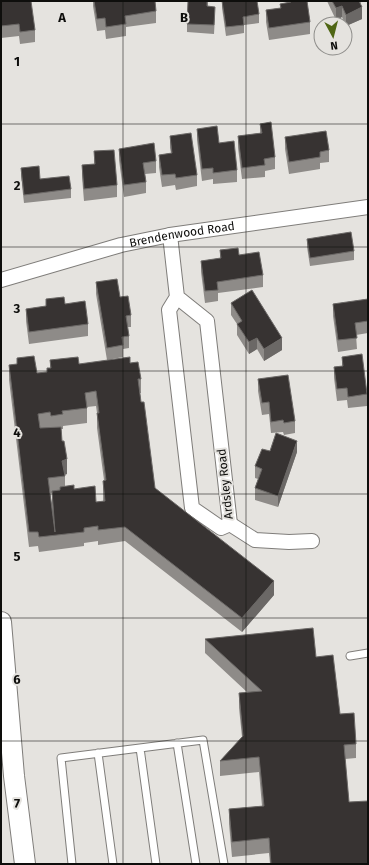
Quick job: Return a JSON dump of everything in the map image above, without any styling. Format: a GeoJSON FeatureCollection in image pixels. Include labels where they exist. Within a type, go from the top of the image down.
{"type":"FeatureCollection","features":[{"type":"Feature","properties":{"kind":"main road"},"geometry":{"type":"LineString","coordinates":[[1,622],[11,777],[25,864]]}},
{"type":"Feature","properties":{"kind":"street","name":"Brendenwood Road"},"geometry":{"type":"LineString","coordinates":[[1,280],[121,245],[170,235],[368,207]]}},
{"type":"Feature","properties":{"kind":"street","name":"Ardsley Road"},"geometry":{"type":"LineString","coordinates":[[170,235],[177,297],[169,310],[192,508],[221,528],[230,524],[207,321],[177,297]]}},
{"type":"Feature","properties":{"kind":"street"},"geometry":{"type":"LineString","coordinates":[[230,524],[255,540],[289,542],[312,541]]}},
{"type":"Feature","properties":{"kind":"lane"},"geometry":{"type":"LineString","coordinates":[[350,656],[368,653]]}},
{"type":"Feature","properties":{"kind":"lane"},"geometry":{"type":"LineString","coordinates":[[72,864],[61,758],[204,740],[224,864]]}},
{"type":"Feature","properties":{"kind":"lane"},"geometry":{"type":"LineString","coordinates":[[177,743],[196,864]]}},
{"type":"Feature","properties":{"kind":"lane"},"geometry":{"type":"LineString","coordinates":[[140,748],[156,864]]}},
{"type":"Feature","properties":{"kind":"lane"},"geometry":{"type":"LineString","coordinates":[[98,753],[113,864]]}},
{"type":"Feature","properties":{"kind":"building"},"geometry":{"type":"Polygon","coordinates":[[[1,1],[31,1],[35,30],[20,32],[19,24],[1,26],[1,1]]]}},
{"type":"Feature","properties":{"kind":"building"},"geometry":{"type":"Polygon","coordinates":[[[94,1],[155,1],[156,11],[125,16],[126,24],[106,27],[105,18],[97,19],[94,1]]]}},
{"type":"Feature","properties":{"kind":"building"},"geometry":{"type":"Polygon","coordinates":[[[188,1],[207,1],[207,6],[215,7],[214,25],[187,24],[188,1]]]}},
{"type":"Feature","properties":{"kind":"building"},"geometry":{"type":"Polygon","coordinates":[[[222,1],[257,1],[259,14],[243,17],[244,25],[226,27],[222,1]]]}},
{"type":"Feature","properties":{"kind":"building"},"geometry":{"type":"Polygon","coordinates":[[[291,1],[307,1],[310,22],[269,28],[266,10],[281,8],[280,4],[291,1]]]}},
{"type":"Feature","properties":{"kind":"building"},"geometry":{"type":"Polygon","coordinates":[[[332,1],[359,1],[362,7],[346,15],[342,6],[336,8],[332,1]]]}},
{"type":"Feature","properties":{"kind":"building"},"geometry":{"type":"Polygon","coordinates":[[[271,122],[275,157],[264,159],[265,165],[242,168],[238,136],[262,133],[260,124],[271,122]]]}},
{"type":"Feature","properties":{"kind":"building"},"geometry":{"type":"Polygon","coordinates":[[[217,126],[219,143],[234,141],[237,170],[213,173],[213,168],[202,169],[197,129],[217,126]]]}},
{"type":"Feature","properties":{"kind":"building"},"geometry":{"type":"Polygon","coordinates":[[[326,131],[329,150],[320,152],[320,157],[289,162],[285,137],[326,131]]]}},
{"type":"Feature","properties":{"kind":"building"},"geometry":{"type":"Polygon","coordinates":[[[191,133],[197,175],[176,178],[175,174],[162,175],[159,155],[172,153],[170,136],[191,133]]]}},
{"type":"Feature","properties":{"kind":"building"},"geometry":{"type":"Polygon","coordinates":[[[154,143],[156,161],[143,163],[146,182],[124,185],[119,149],[154,143]]]}},
{"type":"Feature","properties":{"kind":"building"},"geometry":{"type":"Polygon","coordinates":[[[114,150],[117,185],[84,189],[82,165],[95,164],[94,151],[114,150]]]}},
{"type":"Feature","properties":{"kind":"building"},"geometry":{"type":"Polygon","coordinates":[[[39,166],[40,179],[69,176],[71,189],[24,195],[21,168],[39,166]]]}},
{"type":"Feature","properties":{"kind":"building"},"geometry":{"type":"Polygon","coordinates":[[[351,232],[354,251],[310,258],[307,239],[351,232]]]}},
{"type":"Feature","properties":{"kind":"building"},"geometry":{"type":"Polygon","coordinates":[[[238,248],[239,255],[259,252],[263,275],[217,282],[218,290],[205,291],[201,261],[221,258],[220,250],[238,248]]]}},
{"type":"Feature","properties":{"kind":"building"},"geometry":{"type":"Polygon","coordinates":[[[117,279],[120,297],[128,296],[131,315],[126,316],[129,336],[122,337],[123,345],[107,348],[96,282],[117,279]]]}},
{"type":"Feature","properties":{"kind":"building"},"geometry":{"type":"Polygon","coordinates":[[[252,290],[282,338],[264,349],[257,338],[249,342],[237,324],[242,321],[231,303],[252,290]]]}},
{"type":"Feature","properties":{"kind":"building"},"geometry":{"type":"Polygon","coordinates":[[[64,297],[65,304],[85,301],[88,324],[29,332],[26,309],[46,306],[46,299],[64,297]]]}},
{"type":"Feature","properties":{"kind":"building"},"geometry":{"type":"Polygon","coordinates":[[[368,299],[368,321],[355,323],[357,338],[338,340],[333,304],[368,299]]]}},
{"type":"Feature","properties":{"kind":"building"},"geometry":{"type":"Polygon","coordinates":[[[362,354],[367,394],[348,397],[347,388],[337,389],[334,367],[343,366],[342,357],[362,354]]]}},
{"type":"Feature","properties":{"kind":"building"},"geometry":{"type":"Polygon","coordinates":[[[34,356],[37,373],[47,372],[47,368],[51,368],[50,360],[78,357],[79,364],[130,357],[130,363],[138,362],[141,379],[138,379],[141,402],[144,402],[155,488],[274,581],[242,618],[125,527],[98,530],[98,526],[84,528],[84,532],[39,537],[38,532],[29,532],[9,365],[17,364],[17,358],[34,356]],[[96,391],[85,393],[87,408],[62,411],[63,414],[51,416],[50,412],[38,414],[40,428],[61,427],[62,441],[64,441],[67,459],[62,461],[65,476],[48,478],[55,532],[52,491],[60,490],[60,487],[74,485],[74,489],[95,486],[96,502],[105,501],[103,481],[106,480],[97,413],[99,413],[96,391]]]}},
{"type":"Feature","properties":{"kind":"building"},"geometry":{"type":"Polygon","coordinates":[[[288,375],[295,421],[284,423],[283,420],[271,422],[269,402],[262,403],[258,379],[288,375]]]}},
{"type":"Feature","properties":{"kind":"building"},"geometry":{"type":"Polygon","coordinates":[[[276,433],[297,441],[278,496],[255,488],[262,469],[255,466],[262,449],[270,451],[276,433]]]}},
{"type":"Feature","properties":{"kind":"building"},"geometry":{"type":"Polygon","coordinates":[[[313,628],[316,657],[333,655],[340,714],[354,713],[356,744],[344,745],[349,802],[368,801],[368,864],[271,864],[269,838],[232,842],[229,809],[264,806],[259,757],[220,761],[243,736],[239,693],[262,691],[205,639],[313,628]]]}}]}
